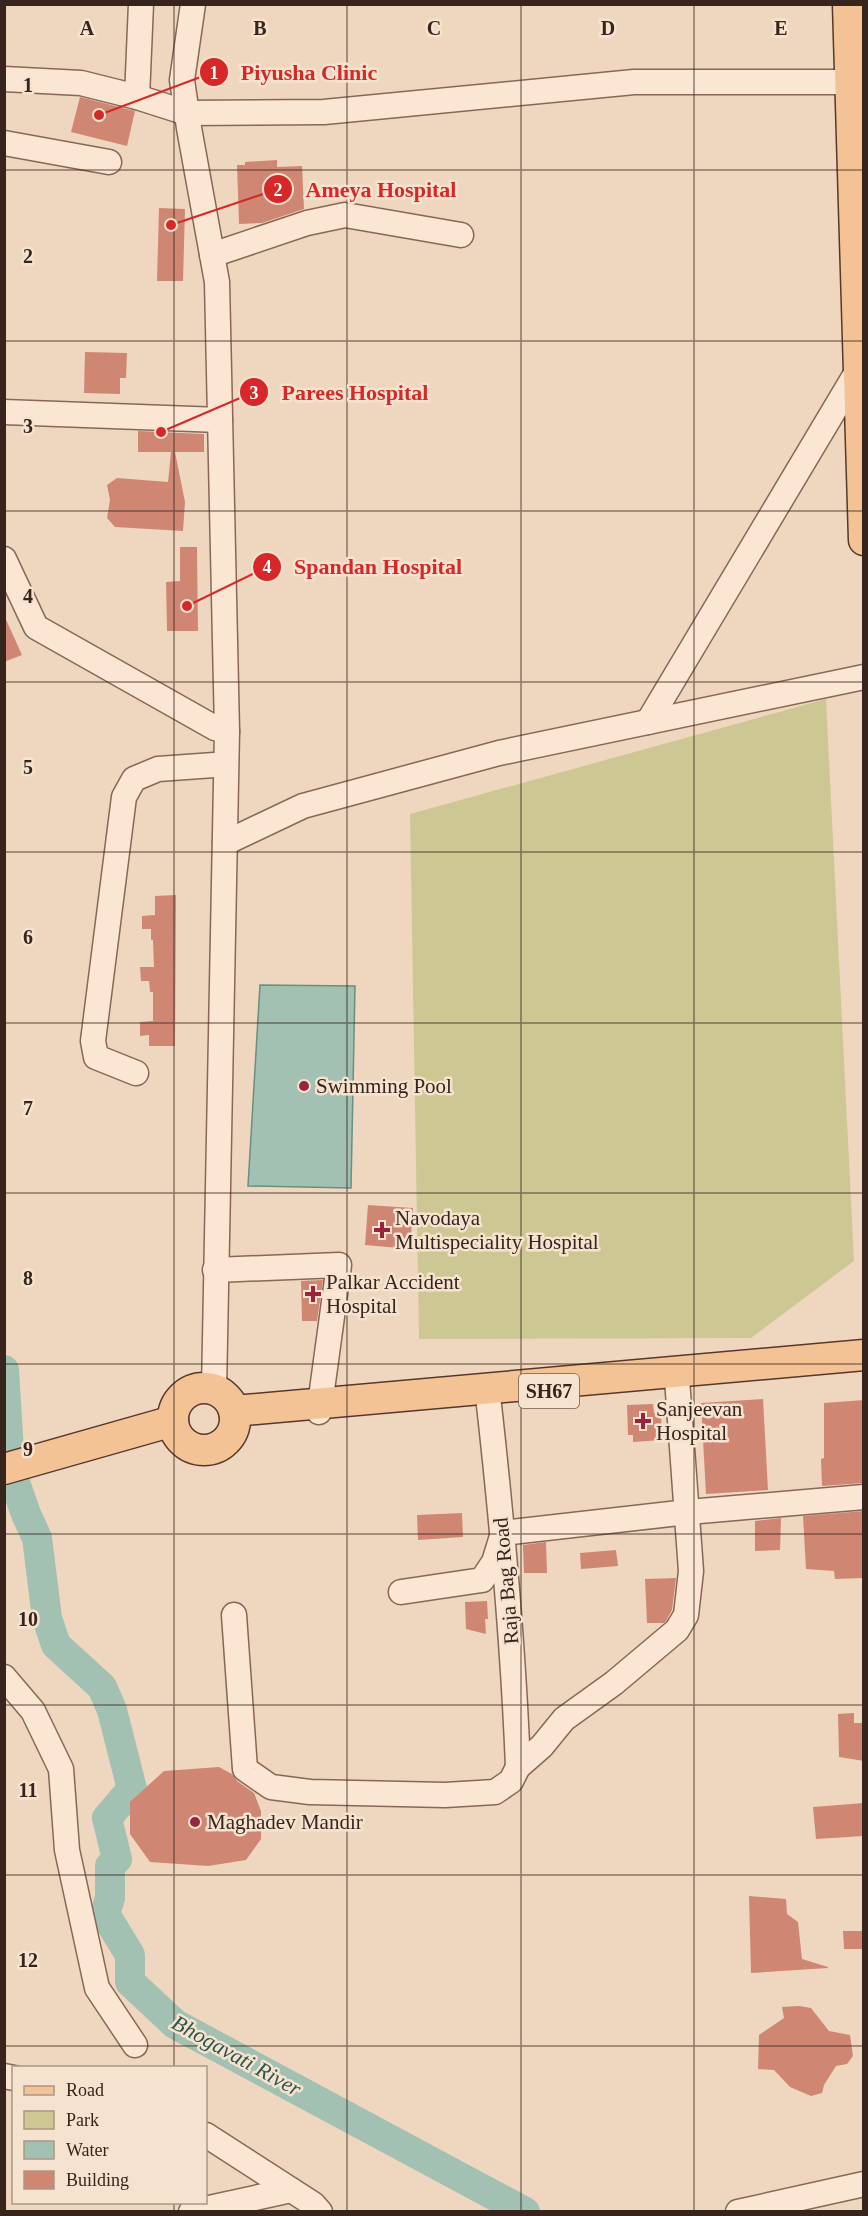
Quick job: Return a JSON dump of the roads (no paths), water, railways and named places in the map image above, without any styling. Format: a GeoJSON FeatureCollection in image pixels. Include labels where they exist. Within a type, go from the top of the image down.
{"type":"FeatureCollection","features":[{"type":"Feature","properties":{"kind":"main road"},"geometry":{"type":"LineString","coordinates":[[848,4],[857,372],[864,540]]}},
{"type":"Feature","properties":{"kind":"main road"},"geometry":{"type":"LineString","coordinates":[[319,1408],[864,1355]]}},
{"type":"Feature","properties":{"kind":"main road","name":"SH67"},"geometry":{"type":"LineString","coordinates":[[235,1416],[677,1379],[864,1372]]}},
{"type":"Feature","properties":{"kind":"main road"},"geometry":{"type":"LineString","coordinates":[[209,1389],[223,1394],[230,1402],[235,1416],[227,1440],[219,1446],[199,1449],[181,1440],[173,1421],[174,1411],[185,1394],[194,1390],[209,1389]]}},
{"type":"Feature","properties":{"kind":"main road"},"geometry":{"type":"LineString","coordinates":[[4,1469],[173,1421]]}},
{"type":"Feature","properties":{"kind":"street"},"geometry":{"type":"LineString","coordinates":[[137,97],[141,4]]}},
{"type":"Feature","properties":{"kind":"street"},"geometry":{"type":"LineString","coordinates":[[193,4],[182,80],[217,282],[221,730],[225,843],[215,1270],[209,1389]]}},
{"type":"Feature","properties":{"kind":"street"},"geometry":{"type":"LineString","coordinates":[[4,79],[81,83],[137,97],[187,114],[324,111],[634,82],[850,82]]}},
{"type":"Feature","properties":{"kind":"street"},"geometry":{"type":"LineString","coordinates":[[4,143],[109,162]]}},
{"type":"Feature","properties":{"kind":"street"},"geometry":{"type":"LineString","coordinates":[[212,255],[307,222],[345,215],[461,235]]}},
{"type":"Feature","properties":{"kind":"street"},"geometry":{"type":"LineString","coordinates":[[648,722],[857,372]]}},
{"type":"Feature","properties":{"kind":"street"},"geometry":{"type":"LineString","coordinates":[[4,411],[220,420]]}},
{"type":"Feature","properties":{"kind":"street"},"geometry":{"type":"LineString","coordinates":[[4,559],[36,627],[221,730]]}},
{"type":"Feature","properties":{"kind":"street"},"geometry":{"type":"LineString","coordinates":[[225,843],[303,806],[499,753],[864,677]]}},
{"type":"Feature","properties":{"kind":"street"},"geometry":{"type":"LineString","coordinates":[[209,1389],[214,765],[221,730]]}},
{"type":"Feature","properties":{"kind":"street"},"geometry":{"type":"LineString","coordinates":[[136,1073],[96,1058],[93,1041],[124,798],[134,779],[159,769],[214,765]]}},
{"type":"Feature","properties":{"kind":"street"},"geometry":{"type":"LineString","coordinates":[[215,1270],[339,1265],[319,1408]]}},
{"type":"Feature","properties":{"kind":"street"},"geometry":{"type":"LineString","coordinates":[[234,1615],[245,1769],[271,1787],[310,1792],[445,1795],[495,1792],[511,1781],[518,1767],[542,1746],[564,1719],[614,1683],[677,1630],[686,1615],[691,1578],[677,1379]]}},
{"type":"Feature","properties":{"kind":"street","name":"Raja Bag Road"},"geometry":{"type":"LineString","coordinates":[[488,1396],[503,1533],[515,1682],[518,1767]]}},
{"type":"Feature","properties":{"kind":"street"},"geometry":{"type":"LineString","coordinates":[[401,1592],[482,1580],[494,1562],[503,1533],[688,1512],[864,1497]]}},
{"type":"Feature","properties":{"kind":"street"},"geometry":{"type":"LineString","coordinates":[[4,1677],[33,1711],[61,1769],[67,1850],[97,1988],[135,2045]]}},
{"type":"Feature","properties":{"kind":"street"},"geometry":{"type":"LineString","coordinates":[[207,2136],[313,2204],[320,2211]]}},
{"type":"Feature","properties":{"kind":"street"},"geometry":{"type":"LineString","coordinates":[[738,2211],[864,2184]]}},
{"type":"Feature","properties":{"kind":"street"},"geometry":{"type":"LineString","coordinates":[[191,2211],[291,2190]]}},
{"type":"Feature","properties":{"kind":"water","name":"Swimming Pool"},"geometry":{"type":"Polygon","coordinates":[[[260,985],[355,986],[351,1188],[248,1186],[260,985]]]}},
{"type":"Feature","properties":{"kind":"waterway","name":"Bhogavati River"},"geometry":{"type":"LineString","coordinates":[[4,1370],[10,1468],[37,1538],[47,1618],[56,1645],[102,1687],[112,1710],[132,1789],[107,1818],[117,1859],[110,1866],[110,1898],[105,1914],[130,1955],[130,1982],[175,2024],[525,2212]]}},
{"type":"Feature","properties":{"kind":"place","name":"Piyusha Clinic"},"geometry":{"type":"Point","coordinates":[99,115]}},
{"type":"Feature","properties":{"kind":"place","name":"Ameya Hospital"},"geometry":{"type":"Point","coordinates":[171,225]}},
{"type":"Feature","properties":{"kind":"place","name":"Parees Hospital"},"geometry":{"type":"Point","coordinates":[161,432]}},
{"type":"Feature","properties":{"kind":"place","name":"Spandan Hospital"},"geometry":{"type":"Point","coordinates":[187,606]}},
{"type":"Feature","properties":{"kind":"place","name":"Swimming Pool"},"geometry":{"type":"Point","coordinates":[304,1086]}},
{"type":"Feature","properties":{"kind":"place","name":"Navodaya Multispeciality Hospital"},"geometry":{"type":"Point","coordinates":[382,1230]}},
{"type":"Feature","properties":{"kind":"place","name":"Palkar Accident Hospital"},"geometry":{"type":"Point","coordinates":[313,1294]}},
{"type":"Feature","properties":{"kind":"place","name":"Sanjeevan Hospital"},"geometry":{"type":"Point","coordinates":[643,1421]}},
{"type":"Feature","properties":{"kind":"place","name":"Maghadev Mandir"},"geometry":{"type":"Point","coordinates":[195,1822]}}]}
